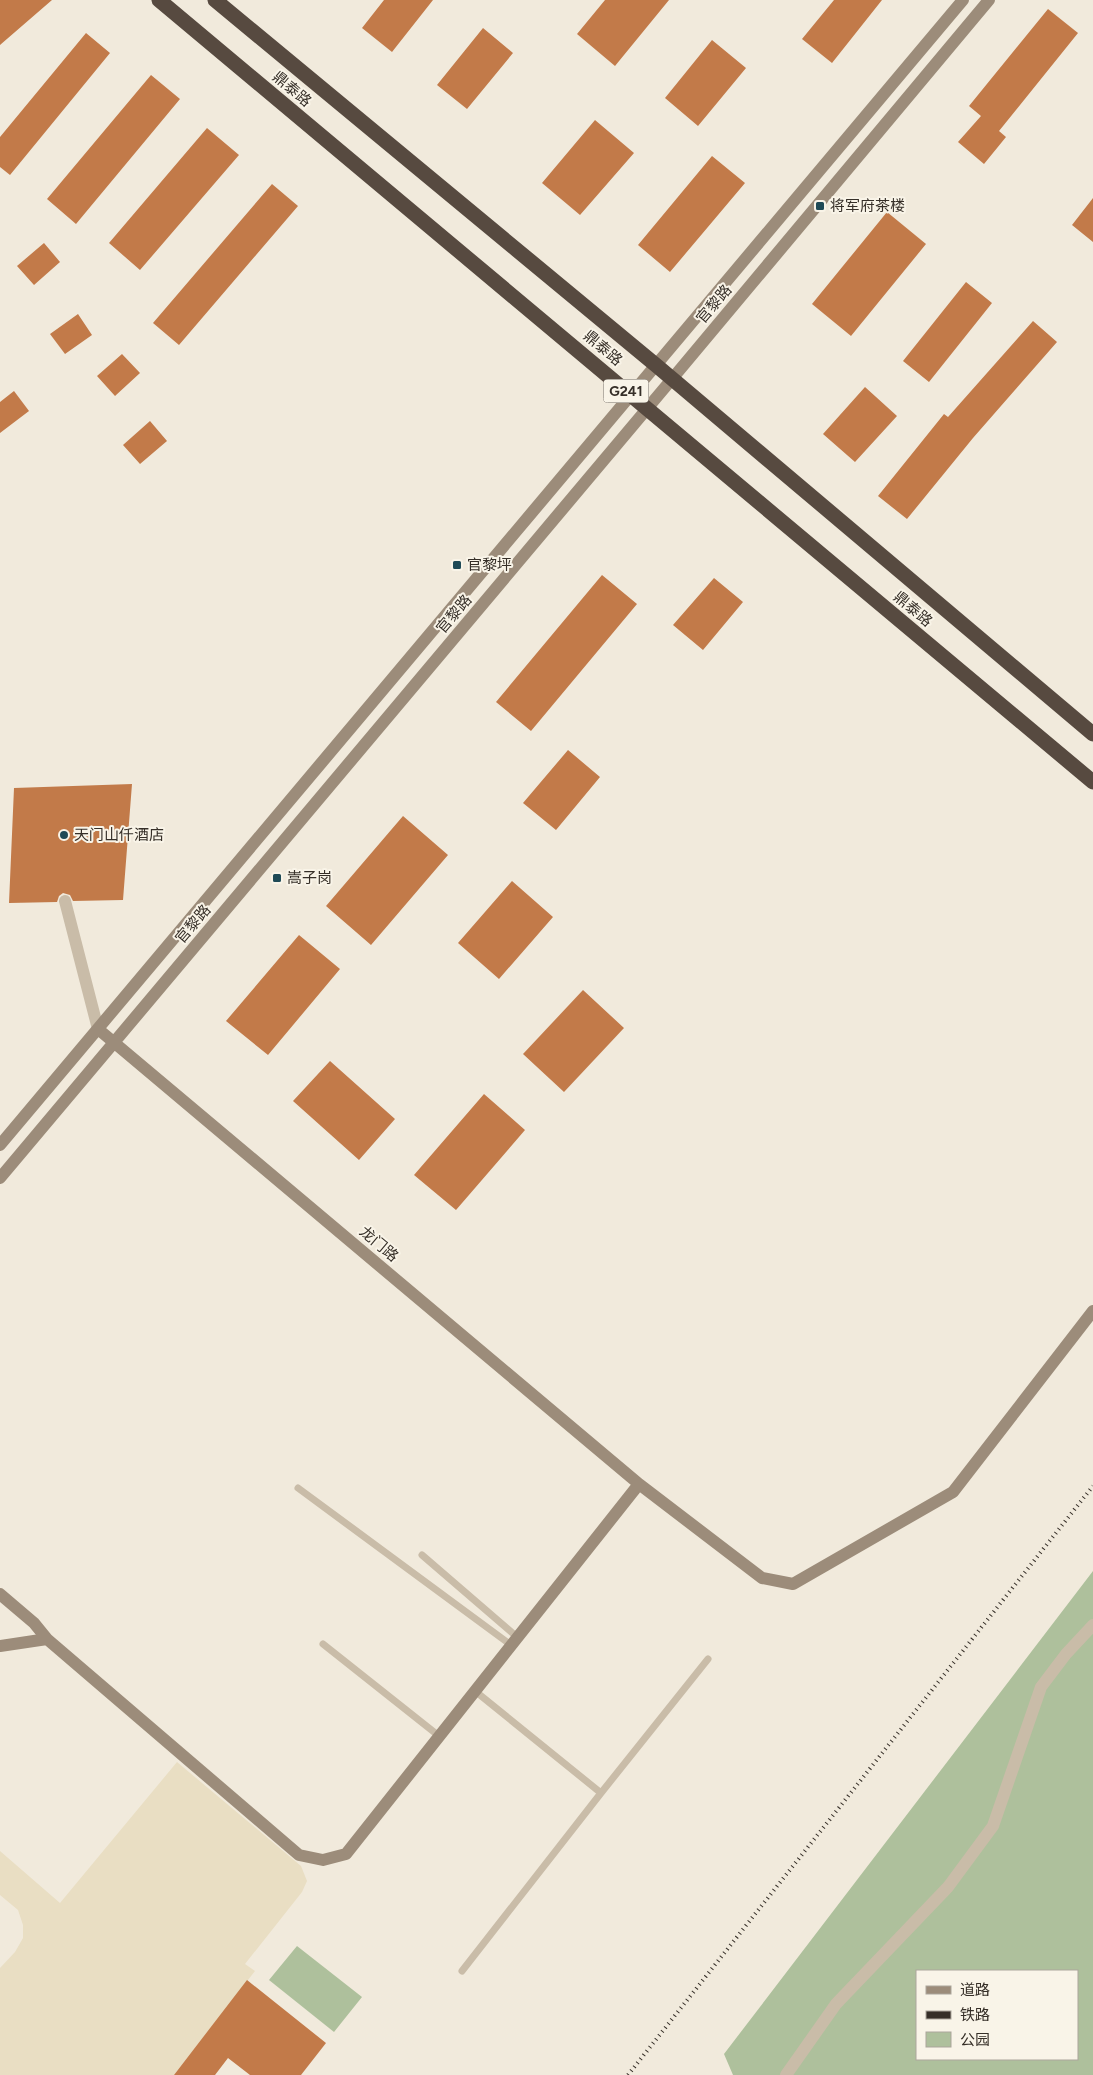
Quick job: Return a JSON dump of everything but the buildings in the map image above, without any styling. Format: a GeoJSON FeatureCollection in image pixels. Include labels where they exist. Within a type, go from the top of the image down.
{"type":"FeatureCollection","features":[{"type":"Feature","properties":{"kind":"highway","name":"鼎泰路"},"geometry":{"type":"LineString","coordinates":[[159,0],[1093,782]]}},
{"type":"Feature","properties":{"kind":"highway","name":"鼎泰路"},"geometry":{"type":"LineString","coordinates":[[215,0],[657,366],[1093,734]]}},
{"type":"Feature","properties":{"kind":"main road","name":"官黎路"},"geometry":{"type":"LineString","coordinates":[[0,1146],[963,0]]}},
{"type":"Feature","properties":{"kind":"main road","name":"官黎路"},"geometry":{"type":"LineString","coordinates":[[0,1178],[648,409],[989,0]]}},
{"type":"Feature","properties":{"kind":"main road","name":"龙门路"},"geometry":{"type":"LineString","coordinates":[[98,1029],[639,1484],[762,1578],[793,1584],[953,1492],[1093,1311]]}},
{"type":"Feature","properties":{"kind":"main road"},"geometry":{"type":"LineString","coordinates":[[0,1594],[34,1623],[48,1639],[299,1855],[323,1860],[346,1854],[639,1484]]}},
{"type":"Feature","properties":{"kind":"main road"},"geometry":{"type":"LineString","coordinates":[[0,1646],[48,1639]]}},
{"type":"Feature","properties":{"kind":"street"},"geometry":{"type":"LineString","coordinates":[[65,901],[98,1029]]}},
{"type":"Feature","properties":{"kind":"street"},"geometry":{"type":"LineString","coordinates":[[786,2075],[836,2004],[948,1887],[993,1826],[1042,1688],[1066,1654],[1093,1625]]}},
{"type":"Feature","properties":{"kind":"lane"},"geometry":{"type":"LineString","coordinates":[[298,1488],[514,1641]]}},
{"type":"Feature","properties":{"kind":"lane"},"geometry":{"type":"LineString","coordinates":[[422,1555],[514,1641]]}},
{"type":"Feature","properties":{"kind":"lane"},"geometry":{"type":"LineString","coordinates":[[323,1644],[439,1736]]}},
{"type":"Feature","properties":{"kind":"lane"},"geometry":{"type":"LineString","coordinates":[[462,1971],[708,1658]]}},
{"type":"Feature","properties":{"kind":"lane"},"geometry":{"type":"LineString","coordinates":[[474,1691],[601,1793]]}},
{"type":"Feature","properties":{"kind":"green space"},"geometry":{"type":"Polygon","coordinates":[[[1093,1571],[1093,2075],[733,2075],[724,2054],[1093,1571]]]}},
{"type":"Feature","properties":{"kind":"green space"},"geometry":{"type":"Polygon","coordinates":[[[297,1946],[362,1997],[334,2032],[269,1980],[297,1946]]]}},
{"type":"Feature","properties":{"kind":"shaded area"},"geometry":{"type":"Polygon","coordinates":[[[177,1762],[301,1866],[307,1881],[302,1892],[245,1964],[255,1971],[174,2075],[0,2075],[0,1968],[15,1952],[23,1938],[23,1925],[18,1910],[0,1895],[0,1851],[60,1903],[177,1762]]]}},
{"type":"Feature","properties":{"kind":"railway"},"geometry":{"type":"LineString","coordinates":[[628,2075],[1093,1486]]}},
{"type":"Feature","properties":{"kind":"place","name":"将军府茶楼"},"geometry":{"type":"Point","coordinates":[820,206]}},
{"type":"Feature","properties":{"kind":"place","name":"官黎坪"},"geometry":{"type":"Point","coordinates":[457,565]}},
{"type":"Feature","properties":{"kind":"place","name":"天门山仟酒店"},"geometry":{"type":"Point","coordinates":[64,835]}},
{"type":"Feature","properties":{"kind":"place","name":"嵩子岗"},"geometry":{"type":"Point","coordinates":[277,878]}}]}
